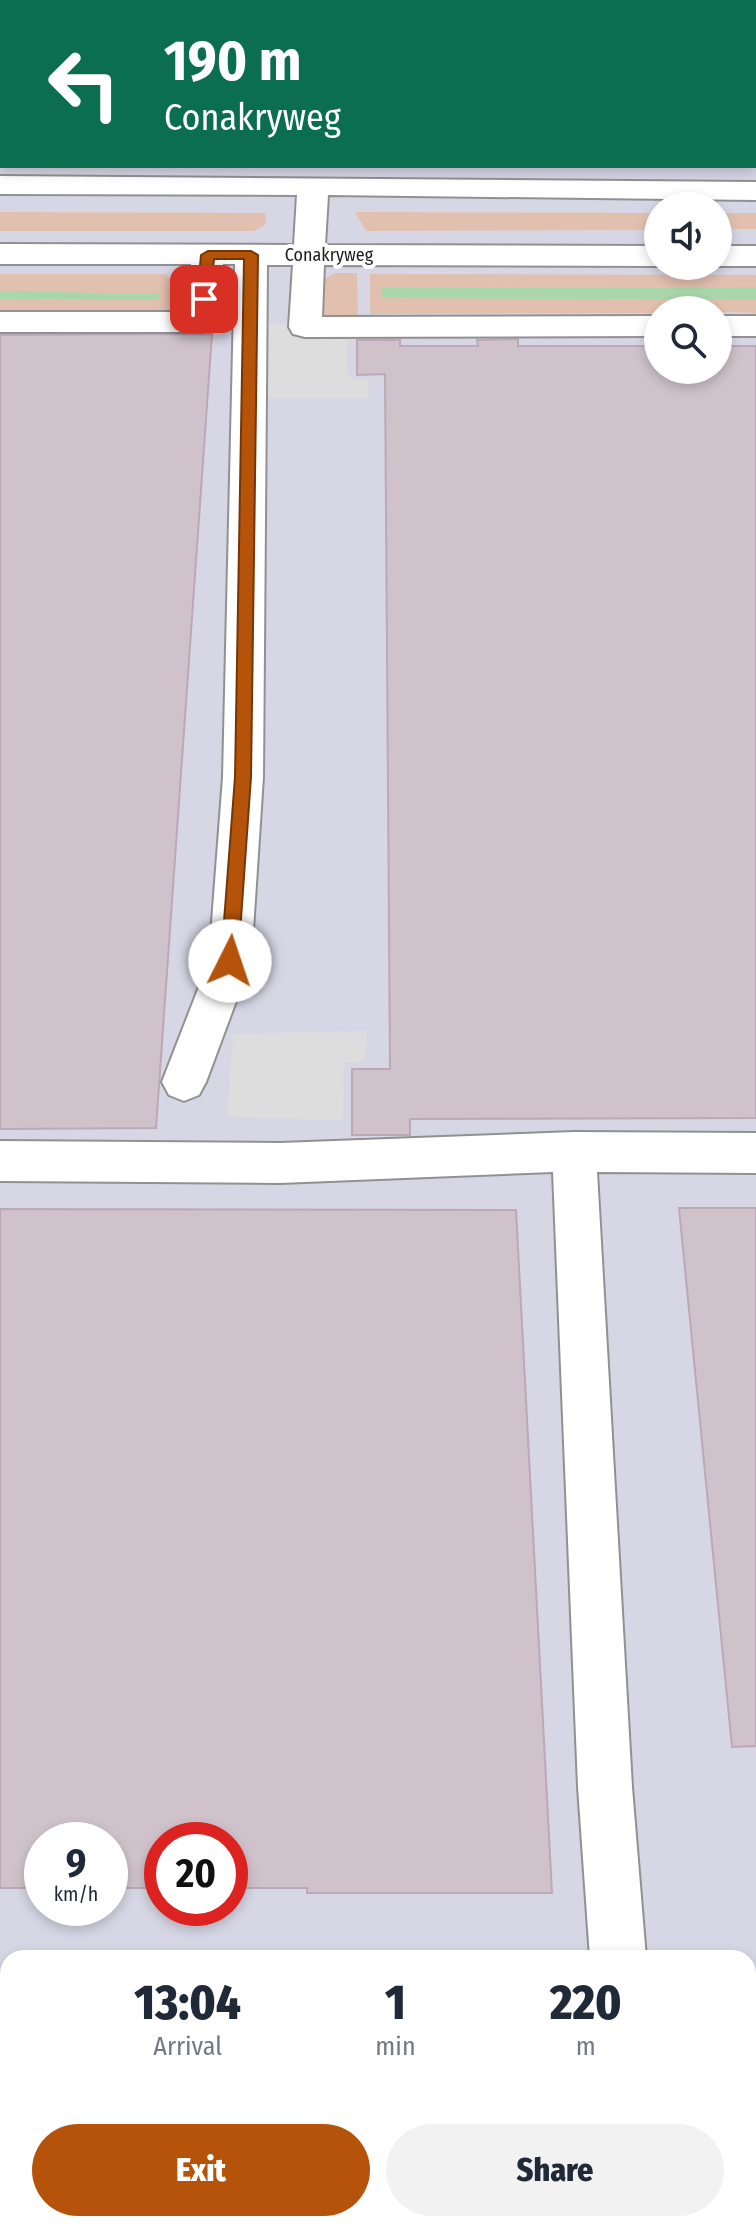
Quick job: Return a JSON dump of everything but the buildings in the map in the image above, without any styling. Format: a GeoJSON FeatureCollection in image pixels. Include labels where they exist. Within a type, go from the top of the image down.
{"type":"FeatureCollection","features":[{"type":"Feature","properties":{"kind":"street"},"geometry":{"type":"LineString","coordinates":[[0,185],[756,191]]}},
{"type":"Feature","properties":{"kind":"street"},"geometry":{"type":"LineString","coordinates":[[313,186],[305,327],[644,326]]}},
{"type":"Feature","properties":{"kind":"street","name":"Conakryweg"},"geometry":{"type":"LineString","coordinates":[[0,254],[644,256]]}},
{"type":"Feature","properties":{"kind":"street"},"geometry":{"type":"LineString","coordinates":[[0,322],[201,322],[208,255]]}},
{"type":"Feature","properties":{"kind":"street"},"geometry":{"type":"LineString","coordinates":[[184,1082],[230,961],[243,777],[251,255]]}},
{"type":"Feature","properties":{"kind":"street"},"geometry":{"type":"LineString","coordinates":[[732,256],[756,256]]}},
{"type":"Feature","properties":{"kind":"street"},"geometry":{"type":"LineString","coordinates":[[732,326],[756,326]]}},
{"type":"Feature","properties":{"kind":"street"},"geometry":{"type":"LineString","coordinates":[[574,1152],[605,1787],[617,1950]]}},
{"type":"Feature","properties":{"kind":"street"},"geometry":{"type":"LineString","coordinates":[[0,1161],[280,1163],[574,1152],[756,1153]]}},
{"type":"Feature","properties":{"kind":"shaded area"},"geometry":{"type":"Polygon","coordinates":[[[0,168],[756,168],[756,1950],[0,1950],[0,168]]]}},
{"type":"Feature","properties":{"kind":"shaded area"},"geometry":{"type":"Polygon","coordinates":[[[0,212],[265,213],[266,224],[254,231],[0,231],[0,212]]]}},
{"type":"Feature","properties":{"kind":"shaded area"},"geometry":{"type":"Polygon","coordinates":[[[355,212],[644,213],[644,230],[366,231],[355,212]]]}},
{"type":"Feature","properties":{"kind":"shaded area"},"geometry":{"type":"Polygon","coordinates":[[[732,213],[756,213],[756,229],[732,229],[732,213]]]}},
{"type":"Feature","properties":{"kind":"shaded area"},"geometry":{"type":"Polygon","coordinates":[[[335,273],[357,273],[358,315],[321,315],[320,282],[335,273]]]}},
{"type":"Feature","properties":{"kind":"shaded area"},"geometry":{"type":"Polygon","coordinates":[[[0,274],[165,274],[185,290],[183,313],[0,313],[0,274]]]}},
{"type":"Feature","properties":{"kind":"shaded area"},"geometry":{"type":"Polygon","coordinates":[[[370,274],[644,275],[644,280],[732,280],[732,275],[756,275],[756,287],[382,288],[381,297],[644,299],[644,313],[370,314],[370,274]]]}},
{"type":"Feature","properties":{"kind":"shaded area"},"geometry":{"type":"Polygon","coordinates":[[[756,287],[756,300],[732,300],[732,296],[644,296],[644,299],[381,298],[381,288],[756,287]]]}},
{"type":"Feature","properties":{"kind":"shaded area"},"geometry":{"type":"Polygon","coordinates":[[[0,291],[160,294],[158,300],[0,299],[0,291]]]}},
{"type":"Feature","properties":{"kind":"shaded area"},"geometry":{"type":"Polygon","coordinates":[[[732,300],[756,300],[756,313],[732,312],[732,300]]]}},
{"type":"Feature","properties":{"kind":"shaded area"},"geometry":{"type":"Polygon","coordinates":[[[267,323],[347,331],[347,373],[354,379],[369,379],[368,398],[263,398],[267,323]]]}},
{"type":"Feature","properties":{"kind":"shaded area"},"geometry":{"type":"Polygon","coordinates":[[[367,1031],[365,1061],[344,1063],[343,1120],[227,1117],[233,1034],[367,1031]]]}},
{"type":"Feature","properties":{"kind":"route"},"geometry":{"type":"LineString","coordinates":[[204,299],[208,255],[251,255],[243,777],[230,961]]}}]}
